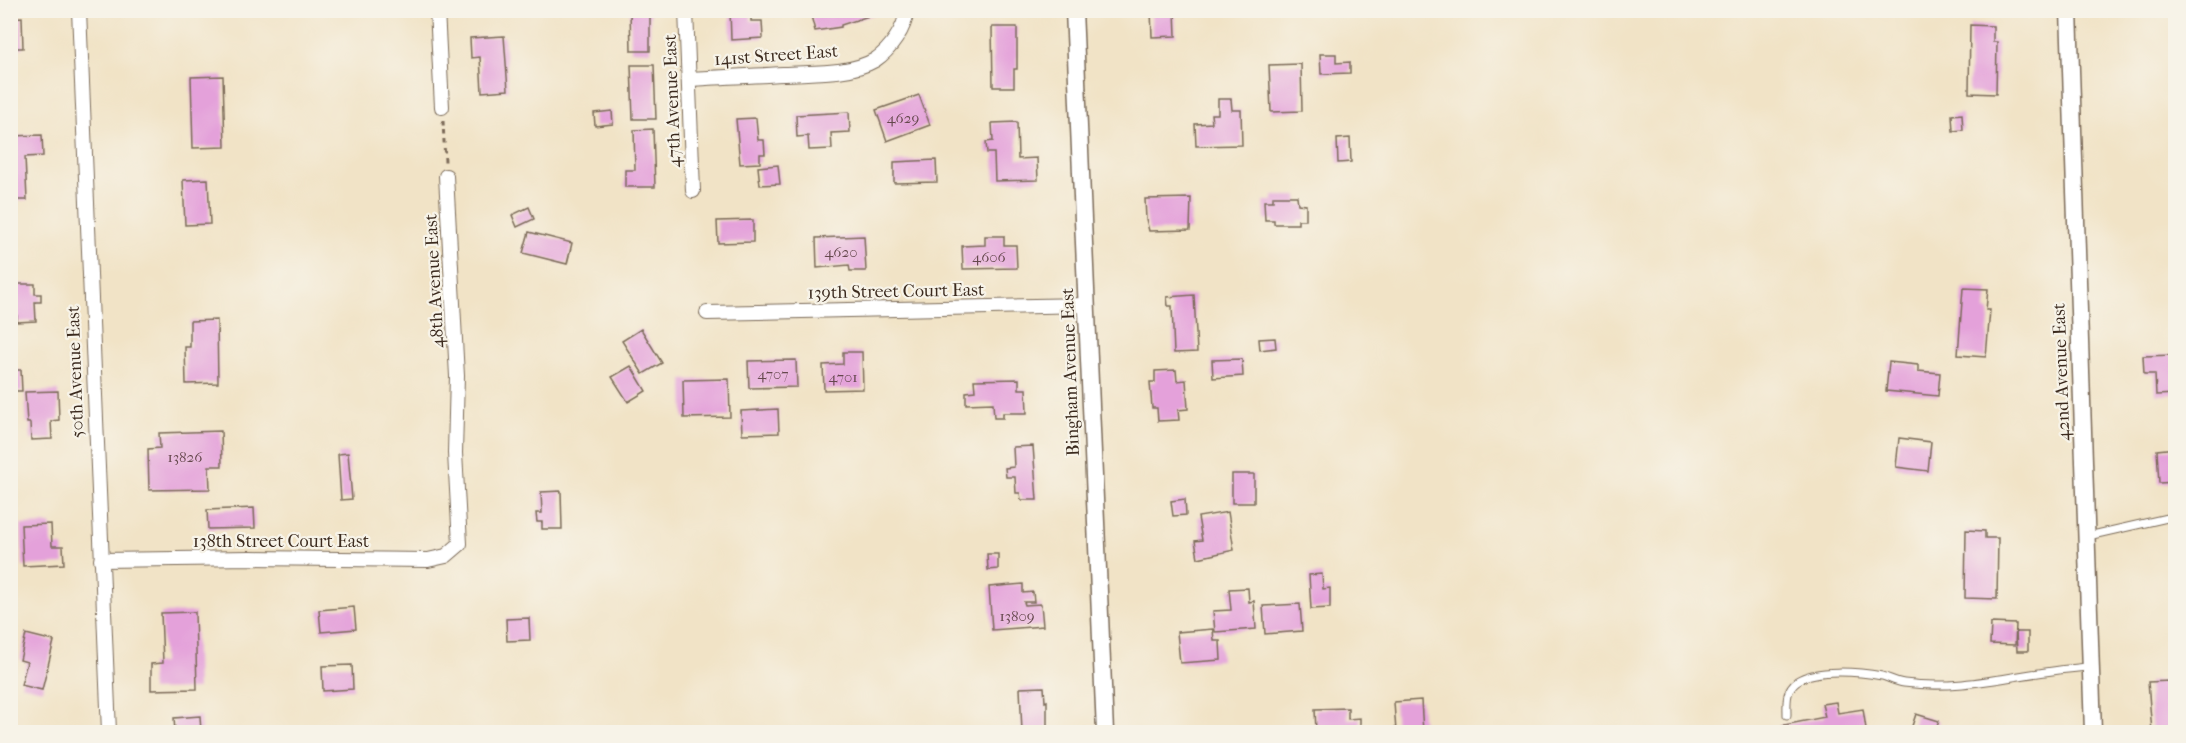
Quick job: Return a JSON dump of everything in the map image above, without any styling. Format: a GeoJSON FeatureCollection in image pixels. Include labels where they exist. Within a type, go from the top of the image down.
{"type":"FeatureCollection","features":[{"type":"Feature","properties":{"kind":"street","name":"50th Avenue East"},"geometry":{"type":"LineString","coordinates":[[79,10],[109,732]]}},
{"type":"Feature","properties":{"kind":"street"},"geometry":{"type":"LineString","coordinates":[[437,10],[442,107]]}},
{"type":"Feature","properties":{"kind":"street","name":"47th Avenue East"},"geometry":{"type":"LineString","coordinates":[[687,10],[693,191]]}},
{"type":"Feature","properties":{"kind":"street","name":"141st Street East"},"geometry":{"type":"LineString","coordinates":[[690,79],[823,72],[863,64],[874,60],[892,44],[903,26],[907,10]]}},
{"type":"Feature","properties":{"kind":"street","name":"Bingham Avenue East"},"geometry":{"type":"LineString","coordinates":[[1074,10],[1105,732]]}},
{"type":"Feature","properties":{"kind":"street","name":"42nd Avenue East"},"geometry":{"type":"LineString","coordinates":[[2069,10],[2093,732]]}},
{"type":"Feature","properties":{"kind":"street","name":"48th Avenue East"},"geometry":{"type":"LineString","coordinates":[[446,176],[457,376],[455,453],[460,544],[456,547]]}},
{"type":"Feature","properties":{"kind":"street","name":"139th Street Court East"},"geometry":{"type":"LineString","coordinates":[[707,313],[1086,305]]}},
{"type":"Feature","properties":{"kind":"street","name":"138th Street Court East"},"geometry":{"type":"LineString","coordinates":[[101,560],[251,558],[428,560],[441,558],[456,547]]}},
{"type":"Feature","properties":{"kind":"lane"},"geometry":{"type":"LineString","coordinates":[[1711,11],[1729,10]]}},
{"type":"Feature","properties":{"kind":"lane"},"geometry":{"type":"LineString","coordinates":[[2086,537],[2175,516]]}},
{"type":"Feature","properties":{"kind":"lane"},"geometry":{"type":"LineString","coordinates":[[1787,715],[1786,700],[1791,687],[1797,681],[1823,673],[1861,673],[1883,676],[1903,683],[1962,683],[1997,680],[2060,668],[2090,667]]}},
{"type":"Feature","properties":{"kind":"path"},"geometry":{"type":"LineString","coordinates":[[442,107],[446,176]]}},
{"type":"Feature","properties":{"kind":"building"},"geometry":{"type":"Polygon","coordinates":[[[630,10],[650,10],[650,51],[631,51],[630,10]]]}},
{"type":"Feature","properties":{"kind":"building"},"geometry":{"type":"Polygon","coordinates":[[[730,10],[751,10],[751,21],[762,21],[763,38],[731,40],[730,10]]]}},
{"type":"Feature","properties":{"kind":"building"},"geometry":{"type":"Polygon","coordinates":[[[816,10],[874,10],[875,14],[841,25],[841,27],[815,31],[810,12],[816,10]]]}},
{"type":"Feature","properties":{"kind":"building"},"geometry":{"type":"Polygon","coordinates":[[[992,10],[1016,10],[1016,12],[992,13],[992,10]]]}},
{"type":"Feature","properties":{"kind":"building"},"geometry":{"type":"Polygon","coordinates":[[[1151,10],[1175,10],[1176,36],[1152,37],[1151,10]]]}},
{"type":"Feature","properties":{"kind":"building"},"geometry":{"type":"Polygon","coordinates":[[[22,17],[23,48],[10,48],[10,18],[22,17]]]}},
{"type":"Feature","properties":{"kind":"building"},"geometry":{"type":"Polygon","coordinates":[[[1970,25],[1993,26],[1993,42],[1997,42],[1996,94],[1969,93],[1970,25]]]}},
{"type":"Feature","properties":{"kind":"building"},"geometry":{"type":"Polygon","coordinates":[[[992,27],[1017,27],[1017,69],[1014,69],[1014,87],[993,87],[992,27]]]}},
{"type":"Feature","properties":{"kind":"building"},"geometry":{"type":"Polygon","coordinates":[[[504,36],[508,90],[482,92],[480,57],[471,58],[470,38],[504,36]]]}},
{"type":"Feature","properties":{"kind":"building"},"geometry":{"type":"Polygon","coordinates":[[[1320,54],[1336,54],[1336,63],[1350,62],[1350,73],[1321,74],[1320,54]]]}},
{"type":"Feature","properties":{"kind":"building"},"geometry":{"type":"Polygon","coordinates":[[[1301,64],[1302,111],[1271,112],[1269,65],[1301,64]]]}},
{"type":"Feature","properties":{"kind":"building"},"geometry":{"type":"Polygon","coordinates":[[[631,65],[654,65],[656,119],[633,119],[631,65]]]}},
{"type":"Feature","properties":{"kind":"building"},"geometry":{"type":"Polygon","coordinates":[[[223,76],[225,147],[193,148],[191,77],[223,76]]]}},
{"type":"Feature","properties":{"kind":"building"},"geometry":{"type":"Polygon","coordinates":[[[919,95],[930,125],[887,141],[876,110],[919,95]]]}},
{"type":"Feature","properties":{"kind":"building"},"geometry":{"type":"Polygon","coordinates":[[[1218,99],[1231,99],[1232,110],[1241,110],[1242,145],[1196,146],[1195,124],[1212,123],[1211,114],[1218,114],[1218,99]]]}},
{"type":"Feature","properties":{"kind":"building"},"geometry":{"type":"Polygon","coordinates":[[[612,111],[613,124],[595,126],[594,113],[612,111]]]}},
{"type":"Feature","properties":{"kind":"building"},"geometry":{"type":"Polygon","coordinates":[[[849,112],[850,132],[831,133],[832,149],[809,150],[808,136],[797,137],[796,115],[849,112]]]}},
{"type":"Feature","properties":{"kind":"building"},"geometry":{"type":"Polygon","coordinates":[[[1962,114],[1963,130],[1953,131],[1952,115],[1962,114]]]}},
{"type":"Feature","properties":{"kind":"building"},"geometry":{"type":"Polygon","coordinates":[[[756,118],[758,140],[764,140],[765,154],[760,154],[760,163],[740,164],[736,119],[756,118]]]}},
{"type":"Feature","properties":{"kind":"building"},"geometry":{"type":"Polygon","coordinates":[[[1017,122],[1018,159],[1037,158],[1038,180],[995,181],[994,153],[987,153],[986,142],[993,141],[992,123],[1017,122]]]}},
{"type":"Feature","properties":{"kind":"building"},"geometry":{"type":"Polygon","coordinates":[[[653,129],[655,187],[625,187],[625,170],[635,170],[634,130],[653,129]]]}},
{"type":"Feature","properties":{"kind":"building"},"geometry":{"type":"Polygon","coordinates":[[[42,135],[43,156],[25,157],[27,200],[10,200],[10,136],[42,135]]]}},
{"type":"Feature","properties":{"kind":"building"},"geometry":{"type":"Polygon","coordinates":[[[1350,138],[1351,162],[1338,163],[1337,139],[1350,138]]]}},
{"type":"Feature","properties":{"kind":"building"},"geometry":{"type":"Polygon","coordinates":[[[936,160],[937,182],[894,183],[894,162],[936,160]]]}},
{"type":"Feature","properties":{"kind":"building"},"geometry":{"type":"Polygon","coordinates":[[[778,165],[780,184],[760,185],[758,167],[778,165]]]}},
{"type":"Feature","properties":{"kind":"building"},"geometry":{"type":"Polygon","coordinates":[[[208,179],[210,224],[185,225],[183,180],[208,179]]]}},
{"type":"Feature","properties":{"kind":"building"},"geometry":{"type":"Polygon","coordinates":[[[1273,196],[1297,196],[1298,204],[1306,205],[1306,220],[1298,220],[1298,224],[1274,224],[1274,220],[1265,220],[1264,201],[1273,201],[1273,196]]]}},
{"type":"Feature","properties":{"kind":"building"},"geometry":{"type":"Polygon","coordinates":[[[1191,198],[1190,230],[1149,231],[1145,199],[1191,198]]]}},
{"type":"Feature","properties":{"kind":"building"},"geometry":{"type":"Polygon","coordinates":[[[529,207],[534,219],[517,227],[512,215],[529,207]]]}},
{"type":"Feature","properties":{"kind":"building"},"geometry":{"type":"Polygon","coordinates":[[[753,220],[753,242],[718,243],[717,221],[753,220]]]}},
{"type":"Feature","properties":{"kind":"building"},"geometry":{"type":"Polygon","coordinates":[[[529,232],[572,243],[567,264],[523,253],[529,232]]]}},
{"type":"Feature","properties":{"kind":"building"},"geometry":{"type":"Polygon","coordinates":[[[864,236],[866,271],[850,271],[849,265],[817,268],[816,238],[864,236]]]}},
{"type":"Feature","properties":{"kind":"building"},"geometry":{"type":"Polygon","coordinates":[[[985,236],[1004,236],[1004,245],[1016,245],[1017,268],[963,269],[962,246],[985,245],[985,236]]]}},
{"type":"Feature","properties":{"kind":"building"},"geometry":{"type":"Polygon","coordinates":[[[10,265],[12,265],[13,284],[35,284],[35,294],[41,294],[41,302],[35,302],[36,321],[17,322],[17,311],[10,311],[10,265]]]}},
{"type":"Feature","properties":{"kind":"building"},"geometry":{"type":"Polygon","coordinates":[[[1963,288],[1988,289],[1986,310],[1990,310],[1986,357],[1958,355],[1963,288]]]}},
{"type":"Feature","properties":{"kind":"building"},"geometry":{"type":"Polygon","coordinates":[[[1194,295],[1197,352],[1174,353],[1172,306],[1168,306],[1167,297],[1194,295]]]}},
{"type":"Feature","properties":{"kind":"building"},"geometry":{"type":"Polygon","coordinates":[[[217,320],[218,383],[186,384],[185,347],[190,347],[190,321],[217,320]]]}},
{"type":"Feature","properties":{"kind":"building"},"geometry":{"type":"Polygon","coordinates":[[[641,329],[662,363],[643,374],[622,341],[641,329]]]}},
{"type":"Feature","properties":{"kind":"building"},"geometry":{"type":"Polygon","coordinates":[[[1275,338],[1276,348],[1260,350],[1259,339],[1275,338]]]}},
{"type":"Feature","properties":{"kind":"building"},"geometry":{"type":"Polygon","coordinates":[[[843,352],[862,352],[863,389],[824,390],[823,365],[843,364],[843,352]]]}},
{"type":"Feature","properties":{"kind":"building"},"geometry":{"type":"Polygon","coordinates":[[[2176,355],[2176,394],[2156,395],[2155,374],[2144,374],[2143,356],[2176,355]]]}},
{"type":"Feature","properties":{"kind":"building"},"geometry":{"type":"Polygon","coordinates":[[[1242,359],[1243,376],[1213,378],[1212,360],[1242,359]]]}},
{"type":"Feature","properties":{"kind":"building"},"geometry":{"type":"Polygon","coordinates":[[[796,360],[797,387],[749,388],[748,361],[796,360]]]}},
{"type":"Feature","properties":{"kind":"building"},"geometry":{"type":"Polygon","coordinates":[[[1889,362],[1918,365],[1918,371],[1940,373],[1938,396],[1886,391],[1889,362]]]}},
{"type":"Feature","properties":{"kind":"building"},"geometry":{"type":"Polygon","coordinates":[[[631,366],[646,391],[628,402],[612,377],[631,366]]]}},
{"type":"Feature","properties":{"kind":"building"},"geometry":{"type":"Polygon","coordinates":[[[10,370],[21,370],[22,391],[10,391],[10,370]]]}},
{"type":"Feature","properties":{"kind":"building"},"geometry":{"type":"Polygon","coordinates":[[[1176,370],[1177,381],[1186,380],[1188,409],[1178,410],[1179,420],[1158,421],[1157,408],[1152,408],[1150,382],[1155,382],[1155,371],[1176,370]]]}},
{"type":"Feature","properties":{"kind":"building"},"geometry":{"type":"Polygon","coordinates":[[[729,379],[730,417],[684,418],[683,380],[729,379]]]}},
{"type":"Feature","properties":{"kind":"building"},"geometry":{"type":"Polygon","coordinates":[[[1019,379],[1019,389],[1026,389],[1027,413],[1003,413],[1003,418],[994,418],[993,403],[966,404],[966,392],[975,391],[974,380],[1019,379]]]}},
{"type":"Feature","properties":{"kind":"building"},"geometry":{"type":"Polygon","coordinates":[[[58,391],[59,420],[51,421],[52,439],[31,440],[30,423],[27,423],[25,392],[58,391]]]}},
{"type":"Feature","properties":{"kind":"building"},"geometry":{"type":"Polygon","coordinates":[[[778,409],[779,433],[742,434],[741,411],[778,409]]]}},
{"type":"Feature","properties":{"kind":"building"},"geometry":{"type":"Polygon","coordinates":[[[221,431],[222,466],[209,466],[210,489],[149,490],[148,449],[160,448],[159,433],[221,431]]]}},
{"type":"Feature","properties":{"kind":"building"},"geometry":{"type":"Polygon","coordinates":[[[1899,438],[1931,442],[1928,471],[1896,467],[1899,438]]]}},
{"type":"Feature","properties":{"kind":"building"},"geometry":{"type":"Polygon","coordinates":[[[1033,446],[1037,500],[1021,500],[1020,493],[1016,493],[1015,477],[1006,477],[1005,468],[1014,467],[1013,447],[1033,446]]]}},
{"type":"Feature","properties":{"kind":"building"},"geometry":{"type":"Polygon","coordinates":[[[2176,448],[2176,482],[2159,483],[2157,450],[2176,448]]]}},
{"type":"Feature","properties":{"kind":"building"},"geometry":{"type":"Polygon","coordinates":[[[348,453],[352,499],[341,500],[338,454],[348,453]]]}},
{"type":"Feature","properties":{"kind":"building"},"geometry":{"type":"Polygon","coordinates":[[[1232,474],[1254,474],[1254,503],[1232,503],[1232,474]]]}},
{"type":"Feature","properties":{"kind":"building"},"geometry":{"type":"Polygon","coordinates":[[[561,491],[562,529],[542,529],[542,522],[537,522],[536,513],[542,513],[541,492],[561,491]]]}},
{"type":"Feature","properties":{"kind":"building"},"geometry":{"type":"Polygon","coordinates":[[[1185,499],[1186,515],[1173,516],[1171,501],[1185,499]]]}},
{"type":"Feature","properties":{"kind":"building"},"geometry":{"type":"Polygon","coordinates":[[[254,508],[255,528],[208,529],[207,510],[254,508]]]}},
{"type":"Feature","properties":{"kind":"building"},"geometry":{"type":"Polygon","coordinates":[[[1228,512],[1234,550],[1198,558],[1195,541],[1202,540],[1198,517],[1228,512]]]}},
{"type":"Feature","properties":{"kind":"building"},"geometry":{"type":"Polygon","coordinates":[[[51,524],[52,546],[63,546],[64,564],[23,566],[21,525],[51,524]]]}},
{"type":"Feature","properties":{"kind":"building"},"geometry":{"type":"Polygon","coordinates":[[[1966,530],[1985,531],[1985,538],[1998,538],[1997,599],[1965,598],[1966,530]]]}},
{"type":"Feature","properties":{"kind":"building"},"geometry":{"type":"Polygon","coordinates":[[[987,554],[998,554],[998,569],[988,570],[987,554]]]}},
{"type":"Feature","properties":{"kind":"building"},"geometry":{"type":"Polygon","coordinates":[[[1322,574],[1323,589],[1330,588],[1330,608],[1311,609],[1309,575],[1322,574]]]}},
{"type":"Feature","properties":{"kind":"building"},"geometry":{"type":"Polygon","coordinates":[[[1023,584],[1023,593],[1033,592],[1034,602],[1024,602],[1025,605],[1041,604],[1043,626],[992,630],[989,587],[1023,584]]]}},
{"type":"Feature","properties":{"kind":"building"},"geometry":{"type":"Polygon","coordinates":[[[1248,588],[1249,602],[1254,601],[1256,629],[1215,632],[1213,611],[1231,610],[1229,589],[1248,588]]]}},
{"type":"Feature","properties":{"kind":"building"},"geometry":{"type":"Polygon","coordinates":[[[1300,604],[1302,631],[1265,634],[1263,606],[1300,604]]]}},
{"type":"Feature","properties":{"kind":"building"},"geometry":{"type":"Polygon","coordinates":[[[354,607],[356,629],[321,632],[319,610],[354,607]]]}},
{"type":"Feature","properties":{"kind":"building"},"geometry":{"type":"Polygon","coordinates":[[[195,612],[197,689],[151,690],[151,664],[163,663],[161,613],[195,612]]]}},
{"type":"Feature","properties":{"kind":"building"},"geometry":{"type":"Polygon","coordinates":[[[529,618],[530,640],[507,641],[506,619],[529,618]]]}},
{"type":"Feature","properties":{"kind":"building"},"geometry":{"type":"Polygon","coordinates":[[[1991,623],[2016,624],[2015,645],[1990,644],[1991,623]]]}},
{"type":"Feature","properties":{"kind":"building"},"geometry":{"type":"Polygon","coordinates":[[[1213,629],[1214,641],[1220,641],[1221,660],[1180,663],[1177,632],[1213,629]]]}},
{"type":"Feature","properties":{"kind":"building"},"geometry":{"type":"Polygon","coordinates":[[[2016,632],[2028,632],[2028,651],[2017,651],[2016,632]]]}},
{"type":"Feature","properties":{"kind":"building"},"geometry":{"type":"Polygon","coordinates":[[[26,634],[54,641],[42,690],[21,685],[27,662],[20,660],[26,634]]]}},
{"type":"Feature","properties":{"kind":"building"},"geometry":{"type":"Polygon","coordinates":[[[352,665],[353,689],[323,691],[322,666],[352,665]]]}},
{"type":"Feature","properties":{"kind":"building"},"geometry":{"type":"Polygon","coordinates":[[[2170,681],[2173,732],[2152,732],[2148,682],[2170,681]]]}},
{"type":"Feature","properties":{"kind":"building"},"geometry":{"type":"Polygon","coordinates":[[[1044,687],[1045,702],[1047,701],[1047,732],[1022,732],[1020,688],[1044,687]]]}},
{"type":"Feature","properties":{"kind":"building"},"geometry":{"type":"Polygon","coordinates":[[[1421,700],[1423,732],[1396,732],[1394,702],[1421,700]]]}},
{"type":"Feature","properties":{"kind":"building"},"geometry":{"type":"Polygon","coordinates":[[[1836,702],[1838,713],[1863,709],[1866,729],[1849,732],[1781,732],[1779,726],[1825,717],[1822,704],[1836,702]]]}},
{"type":"Feature","properties":{"kind":"building"},"geometry":{"type":"Polygon","coordinates":[[[1348,708],[1348,719],[1360,718],[1360,732],[1316,732],[1315,709],[1348,708]]]}},
{"type":"Feature","properties":{"kind":"building"},"geometry":{"type":"Polygon","coordinates":[[[1916,714],[1939,721],[1935,732],[1910,732],[1916,714]]]}},
{"type":"Feature","properties":{"kind":"building"},"geometry":{"type":"Polygon","coordinates":[[[200,716],[201,732],[175,732],[174,718],[200,716]]]}}]}
